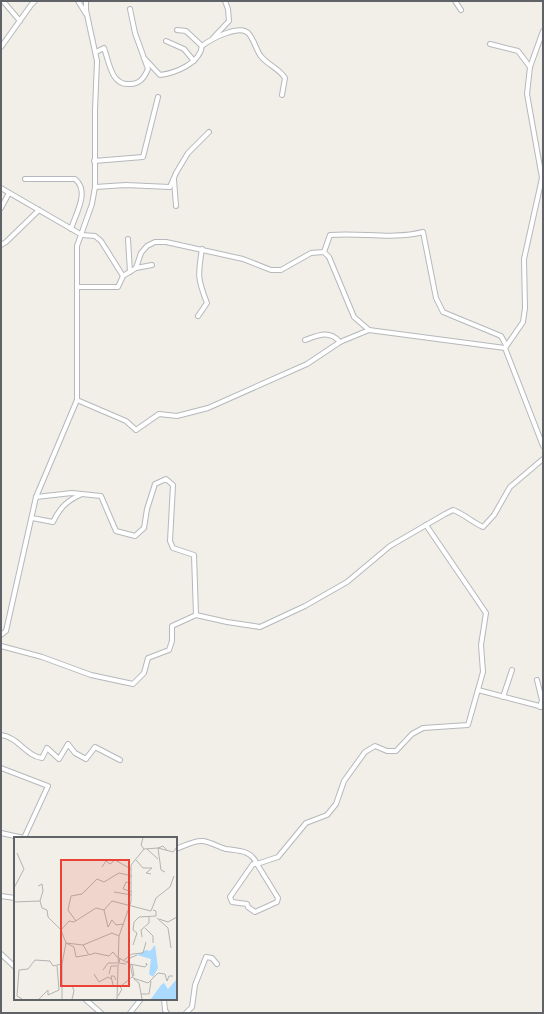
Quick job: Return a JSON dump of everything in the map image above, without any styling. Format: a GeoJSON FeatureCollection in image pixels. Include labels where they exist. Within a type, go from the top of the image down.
{"type":"FeatureCollection","features":[{"type":"Feature","properties":{"kind":"street"},"geometry":{"type":"LineString","coordinates":[[3,1],[20,21]]}},
{"type":"Feature","properties":{"kind":"street"},"geometry":{"type":"LineString","coordinates":[[1,48],[36,1]]}},
{"type":"Feature","properties":{"kind":"street"},"geometry":{"type":"LineString","coordinates":[[78,1],[88,18]]}},
{"type":"Feature","properties":{"kind":"street"},"geometry":{"type":"LineString","coordinates":[[1,636],[6,631],[36,496],[77,400],[77,246],[94,196],[97,61],[86,1]]}},
{"type":"Feature","properties":{"kind":"street"},"geometry":{"type":"LineString","coordinates":[[145,59],[160,75],[182,68],[194,60],[201,51],[202,46],[230,21],[225,1]]}},
{"type":"Feature","properties":{"kind":"street"},"geometry":{"type":"LineString","coordinates":[[455,1],[462,10]]}},
{"type":"Feature","properties":{"kind":"street"},"geometry":{"type":"LineString","coordinates":[[96,52],[104,48],[112,74],[118,82],[125,85],[136,84],[143,79],[148,70],[134,33],[130,9]]}},
{"type":"Feature","properties":{"kind":"street"},"geometry":{"type":"LineString","coordinates":[[212,38],[238,29],[244,29],[248,33],[261,56],[282,73],[285,78],[282,96]]}},
{"type":"Feature","properties":{"kind":"street"},"geometry":{"type":"LineString","coordinates":[[177,30],[186,31],[202,46]]}},
{"type":"Feature","properties":{"kind":"street"},"geometry":{"type":"LineString","coordinates":[[506,346],[523,322],[525,308],[524,259],[543,178],[527,94],[530,67],[543,31]]}},
{"type":"Feature","properties":{"kind":"street"},"geometry":{"type":"LineString","coordinates":[[166,42],[184,49],[194,60]]}},
{"type":"Feature","properties":{"kind":"street"},"geometry":{"type":"LineString","coordinates":[[490,44],[518,51],[530,67]]}},
{"type":"Feature","properties":{"kind":"street"},"geometry":{"type":"LineString","coordinates":[[94,161],[143,157],[158,97]]}},
{"type":"Feature","properties":{"kind":"street"},"geometry":{"type":"LineString","coordinates":[[94,187],[170,187],[188,152],[209,132]]}},
{"type":"Feature","properties":{"kind":"street"},"geometry":{"type":"LineString","coordinates":[[25,179],[75,179],[80,184],[83,191],[82,198],[71,229]]}},
{"type":"Feature","properties":{"kind":"street"},"geometry":{"type":"LineString","coordinates":[[174,180],[176,206]]}},
{"type":"Feature","properties":{"kind":"street"},"geometry":{"type":"LineString","coordinates":[[1,188],[82,235],[94,236],[101,241],[123,276]]}},
{"type":"Feature","properties":{"kind":"street"},"geometry":{"type":"LineString","coordinates":[[1,208],[9,193]]}},
{"type":"Feature","properties":{"kind":"street"},"geometry":{"type":"LineString","coordinates":[[1,244],[6,242],[39,210]]}},
{"type":"Feature","properties":{"kind":"street"},"geometry":{"type":"LineString","coordinates":[[324,252],[330,235],[348,233],[398,237],[423,232],[436,298],[443,312],[501,336],[543,446]]}},
{"type":"Feature","properties":{"kind":"street"},"geometry":{"type":"LineString","coordinates":[[128,239],[130,272]]}},
{"type":"Feature","properties":{"kind":"street"},"geometry":{"type":"LineString","coordinates":[[136,268],[141,254],[147,246],[155,242],[166,242],[202,249],[243,259],[271,270],[281,270],[311,253],[324,252],[329,256],[354,316],[369,330]]}},
{"type":"Feature","properties":{"kind":"street"},"geometry":{"type":"LineString","coordinates":[[198,316],[207,302],[200,287],[198,272],[202,249]]}},
{"type":"Feature","properties":{"kind":"street"},"geometry":{"type":"LineString","coordinates":[[77,287],[118,287],[123,276],[136,268],[152,265]]}},
{"type":"Feature","properties":{"kind":"street"},"geometry":{"type":"LineString","coordinates":[[77,400],[126,421],[136,430],[159,414],[177,416],[208,408],[307,364],[340,342],[369,330],[506,346]]}},
{"type":"Feature","properties":{"kind":"street"},"geometry":{"type":"LineString","coordinates":[[306,340],[323,333],[335,337],[340,342]]}},
{"type":"Feature","properties":{"kind":"street"},"geometry":{"type":"LineString","coordinates":[[1,646],[42,657],[91,675],[133,684],[144,672],[148,658],[169,650],[172,641],[172,626],[196,615],[260,627],[305,606],[347,582],[390,546],[453,510],[462,513],[472,522],[483,527],[494,515],[510,487],[543,459]]}},
{"type":"Feature","properties":{"kind":"street"},"geometry":{"type":"LineString","coordinates":[[36,496],[72,492],[101,496],[116,531],[135,536],[144,528],[147,509],[155,484],[166,479],[173,485],[170,541],[172,548],[194,555],[196,615]]}},
{"type":"Feature","properties":{"kind":"street"},"geometry":{"type":"LineString","coordinates":[[32,518],[53,522],[58,511],[69,500],[82,494]]}},
{"type":"Feature","properties":{"kind":"street"},"geometry":{"type":"LineString","coordinates":[[177,849],[191,842],[202,841],[227,849],[244,851],[254,857],[257,864],[278,898],[277,902],[255,912],[248,907],[247,904],[232,902],[230,897],[253,864],[257,864],[278,857],[306,823],[327,815],[336,804],[344,781],[366,752],[375,746],[387,751],[396,751],[412,734],[423,728],[468,725],[483,672],[481,645],[486,613],[426,525]]}},
{"type":"Feature","properties":{"kind":"street"},"geometry":{"type":"LineString","coordinates":[[503,697],[512,670]]}},
{"type":"Feature","properties":{"kind":"street"},"geometry":{"type":"LineString","coordinates":[[478,690],[542,707],[538,680]]}},
{"type":"Feature","properties":{"kind":"street"},"geometry":{"type":"LineString","coordinates":[[1,734],[17,741],[36,757],[42,758],[47,748],[59,758],[68,744],[75,753],[86,759],[95,747],[120,760]]}},
{"type":"Feature","properties":{"kind":"street"},"geometry":{"type":"LineString","coordinates":[[1,768],[48,786],[24,837]]}},
{"type":"Feature","properties":{"kind":"street"},"geometry":{"type":"LineString","coordinates":[[1,833],[19,837]]}},
{"type":"Feature","properties":{"kind":"street"},"geometry":{"type":"LineString","coordinates":[[1,896],[14,898]]}},
{"type":"Feature","properties":{"kind":"street"},"geometry":{"type":"LineString","coordinates":[[1,954],[14,966]]}},
{"type":"Feature","properties":{"kind":"street"},"geometry":{"type":"LineString","coordinates":[[186,1013],[192,1007],[195,984],[206,957],[212,958],[217,964]]}},
{"type":"Feature","properties":{"kind":"street"},"geometry":{"type":"LineString","coordinates":[[86,1000],[101,1013]]}},
{"type":"Feature","properties":{"kind":"street"},"geometry":{"type":"LineString","coordinates":[[130,1013],[140,1000]]}},
{"type":"Feature","properties":{"kind":"street"},"geometry":{"type":"LineString","coordinates":[[164,1000],[165,1010],[167,1013]]}}]}
